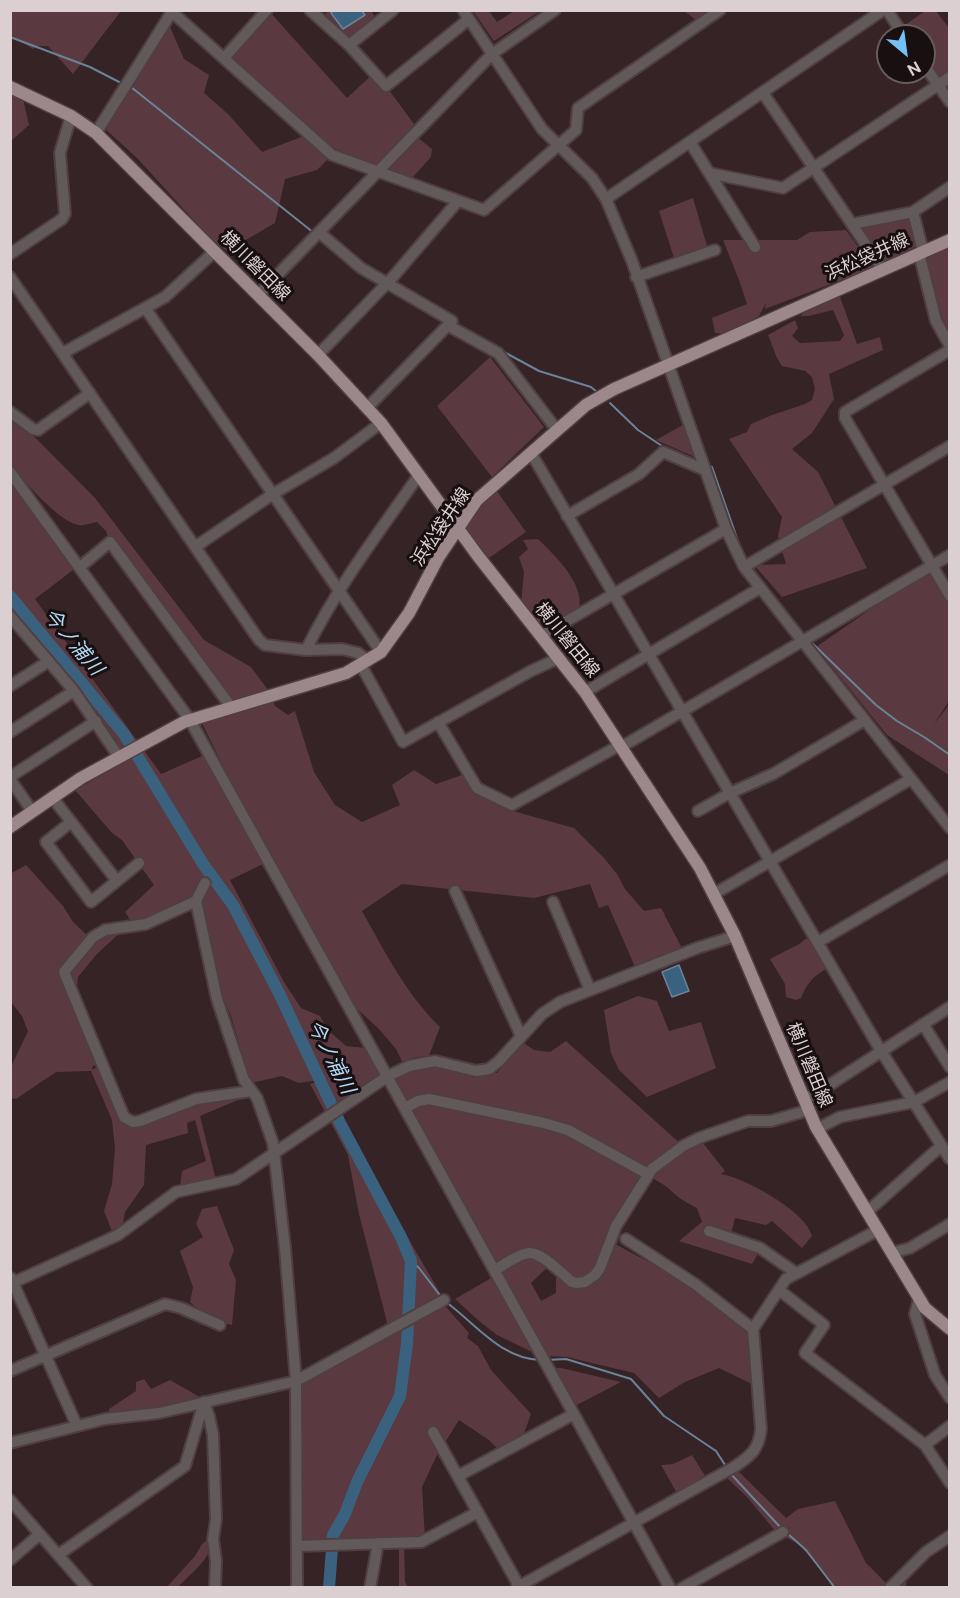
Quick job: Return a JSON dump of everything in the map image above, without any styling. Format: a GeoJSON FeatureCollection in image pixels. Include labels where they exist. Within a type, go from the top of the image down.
{"type":"FeatureCollection","features":[{"type":"Feature","properties":{"kind":"main road","name":"横川磐田線"},"geometry":{"type":"LineString","coordinates":[[10,87],[71,116],[96,133],[368,407],[457,528],[585,692],[700,868],[714,894],[735,936],[817,1129],[919,1299],[925,1308],[950,1329]]}},
{"type":"Feature","properties":{"kind":"main road","name":"浜松袋井線"},"geometry":{"type":"LineString","coordinates":[[10,826],[52,797],[129,751],[190,720],[327,680],[364,663],[381,652],[409,614],[438,558],[477,500],[586,405],[950,240]]}},
{"type":"Feature","properties":{"kind":"street"},"geometry":{"type":"LineString","coordinates":[[224,58],[267,10]]}},
{"type":"Feature","properties":{"kind":"street"},"geometry":{"type":"LineString","coordinates":[[310,10],[349,45],[386,86],[466,15],[542,129],[592,178],[606,199],[669,366],[726,529],[744,567],[950,828]]}},
{"type":"Feature","properties":{"kind":"street"},"geometry":{"type":"LineString","coordinates":[[349,45],[393,10]]}},
{"type":"Feature","properties":{"kind":"street"},"geometry":{"type":"LineString","coordinates":[[258,295],[492,54],[555,10]]}},
{"type":"Feature","properties":{"kind":"street"},"geometry":{"type":"LineString","coordinates":[[96,133],[172,11],[332,155],[484,210],[576,130],[578,108],[720,10]]}},
{"type":"Feature","properties":{"kind":"street"},"geometry":{"type":"LineString","coordinates":[[606,199],[885,10],[895,24]]}},
{"type":"Feature","properties":{"kind":"street"},"geometry":{"type":"LineString","coordinates":[[709,173],[783,188],[950,77]]}},
{"type":"Feature","properties":{"kind":"street"},"geometry":{"type":"LineString","coordinates":[[936,82],[950,102]]}},
{"type":"Feature","properties":{"kind":"street"},"geometry":{"type":"LineString","coordinates":[[763,93],[883,270]]}},
{"type":"Feature","properties":{"kind":"street"},"geometry":{"type":"LineString","coordinates":[[10,254],[62,219],[65,214],[60,153],[71,116]]}},
{"type":"Feature","properties":{"kind":"street"},"geometry":{"type":"LineString","coordinates":[[690,142],[755,247]]}},
{"type":"Feature","properties":{"kind":"street"},"geometry":{"type":"LineString","coordinates":[[852,224],[913,212],[950,187]]}},
{"type":"Feature","properties":{"kind":"street"},"geometry":{"type":"LineString","coordinates":[[318,355],[386,285],[458,201]]}},
{"type":"Feature","properties":{"kind":"street"},"geometry":{"type":"LineString","coordinates":[[913,212],[936,321],[950,348],[845,412],[845,418],[950,596]]}},
{"type":"Feature","properties":{"kind":"street"},"geometry":{"type":"LineString","coordinates":[[320,233],[361,268],[386,285],[498,353],[557,430]]}},
{"type":"Feature","properties":{"kind":"street"},"geometry":{"type":"LineString","coordinates":[[636,277],[715,250]]}},
{"type":"Feature","properties":{"kind":"street"},"geometry":{"type":"LineString","coordinates":[[63,353],[165,297],[214,252]]}},
{"type":"Feature","properties":{"kind":"street"},"geometry":{"type":"LineString","coordinates":[[10,277],[259,640],[265,645],[306,650],[342,649],[358,653],[403,742],[531,671],[559,658]]}},
{"type":"Feature","properties":{"kind":"street"},"geometry":{"type":"LineString","coordinates":[[146,309],[381,652]]}},
{"type":"Feature","properties":{"kind":"street"},"geometry":{"type":"LineString","coordinates":[[368,407],[450,324]]}},
{"type":"Feature","properties":{"kind":"street"},"geometry":{"type":"LineString","coordinates":[[10,412],[33,429],[38,430],[90,393]]}},
{"type":"Feature","properties":{"kind":"street"},"geometry":{"type":"LineString","coordinates":[[195,547],[273,494],[334,458],[381,423]]}},
{"type":"Feature","properties":{"kind":"street"},"geometry":{"type":"LineString","coordinates":[[744,567],[950,446]]}},
{"type":"Feature","properties":{"kind":"street"},"geometry":{"type":"LineString","coordinates":[[567,516],[639,474],[663,452],[705,470]]}},
{"type":"Feature","properties":{"kind":"street"},"geometry":{"type":"LineString","coordinates":[[531,453],[881,1051],[950,1159]]}},
{"type":"Feature","properties":{"kind":"street"},"geometry":{"type":"LineString","coordinates":[[10,472],[190,720],[670,1587]]}},
{"type":"Feature","properties":{"kind":"street"},"geometry":{"type":"LineString","coordinates":[[306,650],[338,590],[419,475]]}},
{"type":"Feature","properties":{"kind":"street"},"geometry":{"type":"LineString","coordinates":[[541,636],[726,529]]}},
{"type":"Feature","properties":{"kind":"street"},"geometry":{"type":"LineString","coordinates":[[80,567],[110,542],[231,707]]}},
{"type":"Feature","properties":{"kind":"street"},"geometry":{"type":"LineString","coordinates":[[438,722],[477,788],[512,805],[682,712],[950,555]]}},
{"type":"Feature","properties":{"kind":"street"},"geometry":{"type":"LineString","coordinates":[[585,692],[760,588]]}},
{"type":"Feature","properties":{"kind":"street"},"geometry":{"type":"LineString","coordinates":[[10,616],[15,629],[49,661],[96,721],[129,751]]}},
{"type":"Feature","properties":{"kind":"street"},"geometry":{"type":"LineString","coordinates":[[10,686],[49,661]]}},
{"type":"Feature","properties":{"kind":"street"},"geometry":{"type":"LineString","coordinates":[[10,732],[74,691]]}},
{"type":"Feature","properties":{"kind":"street"},"geometry":{"type":"LineString","coordinates":[[698,810],[773,774],[865,720]]}},
{"type":"Feature","properties":{"kind":"street"},"geometry":{"type":"LineString","coordinates":[[32,811],[10,778],[96,721]]}},
{"type":"Feature","properties":{"kind":"street"},"geometry":{"type":"LineString","coordinates":[[714,894],[911,779]]}},
{"type":"Feature","properties":{"kind":"street"},"geometry":{"type":"LineString","coordinates":[[52,797],[117,881]]}},
{"type":"Feature","properties":{"kind":"street"},"geometry":{"type":"LineString","coordinates":[[71,822],[46,842],[91,902],[139,863]]}},
{"type":"Feature","properties":{"kind":"street"},"geometry":{"type":"LineString","coordinates":[[818,942],[950,865]]}},
{"type":"Feature","properties":{"kind":"street"},"geometry":{"type":"LineString","coordinates":[[205,883],[196,901],[217,999],[244,1080],[257,1098],[273,1143],[285,1248],[296,1380],[297,1587]]}},
{"type":"Feature","properties":{"kind":"street"},"geometry":{"type":"LineString","coordinates":[[455,891],[521,1036]]}},
{"type":"Feature","properties":{"kind":"street"},"geometry":{"type":"LineString","coordinates":[[196,901],[146,924],[105,930],[93,937],[64,972],[124,1117],[133,1122],[140,1121],[196,1099],[251,1091]]}},
{"type":"Feature","properties":{"kind":"street"},"geometry":{"type":"LineString","coordinates":[[553,902],[590,990]]}},
{"type":"Feature","properties":{"kind":"street"},"geometry":{"type":"LineString","coordinates":[[77,1426],[11,1281],[118,1235],[176,1192],[236,1179],[388,1076],[421,1062],[435,1061],[476,1071],[489,1069],[545,1012],[560,1002],[697,948],[735,936]]}},
{"type":"Feature","properties":{"kind":"street"},"geometry":{"type":"LineString","coordinates":[[495,1270],[526,1253],[534,1253],[541,1256],[572,1282],[585,1282],[600,1268],[616,1226],[652,1169],[676,1151],[699,1138],[748,1121],[771,1121],[806,1104],[817,1093],[950,1007]]}},
{"type":"Feature","properties":{"kind":"street"},"geometry":{"type":"LineString","coordinates":[[923,1024],[950,1067]]}},
{"type":"Feature","properties":{"kind":"street"},"geometry":{"type":"LineString","coordinates":[[817,1129],[840,1118],[914,1102],[950,1083]]}},
{"type":"Feature","properties":{"kind":"street"},"geometry":{"type":"LineString","coordinates":[[405,1108],[418,1101],[429,1100],[544,1123],[568,1130],[648,1174]]}},
{"type":"Feature","properties":{"kind":"street"},"geometry":{"type":"LineString","coordinates":[[867,1212],[941,1146]]}},
{"type":"Feature","properties":{"kind":"street"},"geometry":{"type":"LineString","coordinates":[[891,1253],[910,1248],[950,1224]]}},
{"type":"Feature","properties":{"kind":"street"},"geometry":{"type":"LineString","coordinates":[[433,1432],[517,1587],[734,1467],[755,1451],[760,1441],[761,1429],[753,1329],[786,1279],[878,1230]]}},
{"type":"Feature","properties":{"kind":"street"},"geometry":{"type":"LineString","coordinates":[[710,1232],[760,1248],[796,1272]]}},
{"type":"Feature","properties":{"kind":"street"},"geometry":{"type":"LineString","coordinates":[[626,1239],[695,1284],[753,1329]]}},
{"type":"Feature","properties":{"kind":"street"},"geometry":{"type":"LineString","coordinates":[[779,1290],[824,1325],[805,1353],[925,1445],[950,1483]]}},
{"type":"Feature","properties":{"kind":"street"},"geometry":{"type":"LineString","coordinates":[[919,1299],[915,1314],[935,1375],[950,1398]]}},
{"type":"Feature","properties":{"kind":"street"},"geometry":{"type":"LineString","coordinates":[[10,1443],[105,1419],[159,1413],[296,1380],[444,1300]]}},
{"type":"Feature","properties":{"kind":"street"},"geometry":{"type":"LineString","coordinates":[[10,1371],[165,1304],[181,1308],[220,1325]]}},
{"type":"Feature","properties":{"kind":"street"},"geometry":{"type":"LineString","coordinates":[[58,1555],[184,1466],[204,1402]]}},
{"type":"Feature","properties":{"kind":"street"},"geometry":{"type":"LineString","coordinates":[[204,1402],[210,1416],[213,1436],[216,1519],[213,1539],[216,1561],[215,1587]]}},
{"type":"Feature","properties":{"kind":"street"},"geometry":{"type":"LineString","coordinates":[[458,1476],[574,1414]]}},
{"type":"Feature","properties":{"kind":"street"},"geometry":{"type":"LineString","coordinates":[[925,1445],[950,1426]]}},
{"type":"Feature","properties":{"kind":"street"},"geometry":{"type":"LineString","coordinates":[[10,1500],[87,1587]]}},
{"type":"Feature","properties":{"kind":"street"},"geometry":{"type":"LineString","coordinates":[[297,1546],[421,1542],[478,1512]]}},
{"type":"Feature","properties":{"kind":"street"},"geometry":{"type":"LineString","coordinates":[[682,1587],[783,1532]]}},
{"type":"Feature","properties":{"kind":"street"},"geometry":{"type":"LineString","coordinates":[[10,1560],[40,1534]]}},
{"type":"Feature","properties":{"kind":"street"},"geometry":{"type":"LineString","coordinates":[[890,1587],[926,1552],[950,1536]]}},
{"type":"Feature","properties":{"kind":"street"},"geometry":{"type":"LineString","coordinates":[[370,1587],[378,1543]]}},
{"type":"Feature","properties":{"kind":"shaded area"},"geometry":{"type":"Polygon","coordinates":[[[11,10],[121,11],[73,74],[48,46],[37,46],[33,49],[11,36],[11,10]]]}},
{"type":"Feature","properties":{"kind":"shaded area"},"geometry":{"type":"Polygon","coordinates":[[[269,11],[347,98],[374,73],[414,124],[378,172],[312,136],[332,155],[317,170],[285,179],[275,223],[227,251],[212,240],[137,158],[103,127],[167,20],[184,59],[209,75],[204,93],[228,114],[262,152],[309,134],[224,58],[269,11]]]}},
{"type":"Feature","properties":{"kind":"shaded area"},"geometry":{"type":"Polygon","coordinates":[[[329,11],[371,11],[379,22],[349,45],[319,18],[329,11]]]}},
{"type":"Feature","properties":{"kind":"shaded area"},"geometry":{"type":"Polygon","coordinates":[[[473,11],[489,11],[497,22],[514,11],[540,11],[494,41],[473,11]]]}},
{"type":"Feature","properties":{"kind":"shaded area"},"geometry":{"type":"Polygon","coordinates":[[[684,11],[713,11],[699,22],[684,11]]]}},
{"type":"Feature","properties":{"kind":"shaded area"},"geometry":{"type":"Polygon","coordinates":[[[925,11],[936,11],[949,28],[949,91],[936,71],[936,24],[906,24],[925,11]]]}},
{"type":"Feature","properties":{"kind":"shaded area"},"geometry":{"type":"Polygon","coordinates":[[[11,93],[23,99],[29,125],[11,141],[11,93]]]}},
{"type":"Feature","properties":{"kind":"shaded area"},"geometry":{"type":"Polygon","coordinates":[[[417,137],[432,149],[431,157],[413,177],[398,179],[384,171],[417,137]]]}},
{"type":"Feature","properties":{"kind":"shaded area"},"geometry":{"type":"Polygon","coordinates":[[[693,198],[707,246],[674,258],[659,211],[693,198]]]}},
{"type":"Feature","properties":{"kind":"shaded area"},"geometry":{"type":"Polygon","coordinates":[[[913,212],[917,246],[879,265],[854,228],[913,212]]]}},
{"type":"Feature","properties":{"kind":"shaded area"},"geometry":{"type":"Polygon","coordinates":[[[846,230],[873,268],[765,309],[766,303],[759,316],[726,334],[715,333],[712,318],[747,304],[723,240],[797,240],[810,232],[846,230]]]}},
{"type":"Feature","properties":{"kind":"shaded area"},"geometry":{"type":"Polygon","coordinates":[[[949,248],[949,343],[936,318],[925,258],[949,248]]]}},
{"type":"Feature","properties":{"kind":"shaded area"},"geometry":{"type":"Polygon","coordinates":[[[839,294],[857,344],[880,337],[883,350],[829,374],[834,399],[812,433],[792,449],[818,472],[867,568],[782,597],[754,565],[786,564],[778,536],[782,517],[729,439],[747,432],[751,424],[812,400],[815,389],[812,377],[805,371],[782,366],[768,335],[795,320],[798,328],[792,336],[800,343],[840,341],[844,335],[833,310],[801,316],[804,310],[839,294]]]}},
{"type":"Feature","properties":{"kind":"shaded area"},"geometry":{"type":"Polygon","coordinates":[[[490,357],[544,427],[492,477],[437,406],[490,357]]]}},
{"type":"Feature","properties":{"kind":"shaded area"},"geometry":{"type":"Polygon","coordinates":[[[11,413],[95,498],[204,640],[251,667],[268,690],[275,706],[288,715],[295,711],[314,772],[335,805],[362,822],[400,805],[392,785],[414,770],[436,784],[462,775],[472,792],[513,811],[574,828],[604,858],[625,889],[644,911],[661,908],[683,950],[636,969],[608,905],[599,908],[590,884],[534,898],[402,884],[362,911],[406,987],[440,1027],[429,1056],[416,1057],[403,1063],[396,1049],[379,1029],[344,997],[292,903],[263,864],[230,880],[284,982],[301,1008],[320,1016],[328,1030],[346,1046],[366,1048],[383,1077],[333,1108],[444,1300],[428,1310],[446,1307],[469,1333],[467,1338],[478,1346],[491,1370],[531,1414],[521,1442],[499,1450],[489,1440],[459,1420],[436,1457],[422,1487],[425,1539],[404,1542],[405,1582],[408,1587],[399,1587],[399,1542],[297,1546],[296,1381],[389,1330],[359,1214],[348,1155],[310,1084],[326,1079],[299,1083],[282,1076],[251,1083],[231,1016],[212,972],[196,901],[134,926],[125,912],[154,885],[122,840],[112,833],[75,790],[128,760],[11,615],[10,477],[73,570],[35,599],[161,774],[209,753],[259,855],[232,784],[199,717],[231,707],[110,542],[106,531],[97,522],[78,525],[61,516],[42,500],[11,465],[11,413]]]}},
{"type":"Feature","properties":{"kind":"shaded area"},"geometry":{"type":"Polygon","coordinates":[[[688,422],[702,460],[656,440],[688,422]]]}},
{"type":"Feature","properties":{"kind":"shaded area"},"geometry":{"type":"Polygon","coordinates":[[[496,490],[526,532],[489,558],[465,528],[477,508],[496,490]]]}},
{"type":"Feature","properties":{"kind":"shaded area"},"geometry":{"type":"Polygon","coordinates":[[[538,539],[567,571],[578,590],[580,600],[579,610],[547,628],[531,618],[521,604],[524,572],[519,557],[528,549],[523,540],[538,539]]]}},
{"type":"Feature","properties":{"kind":"shaded area"},"geometry":{"type":"Polygon","coordinates":[[[930,575],[949,603],[949,701],[934,724],[949,705],[949,775],[887,735],[816,647],[919,576],[930,575]]]}},
{"type":"Feature","properties":{"kind":"shaded area"},"geometry":{"type":"Polygon","coordinates":[[[26,865],[63,906],[73,922],[87,935],[126,927],[96,955],[78,977],[75,1005],[101,1062],[93,1066],[92,1070],[102,1064],[122,1114],[133,1127],[199,1098],[252,1094],[200,1116],[216,1180],[180,1187],[182,1171],[206,1161],[195,1120],[187,1123],[188,1133],[146,1145],[144,1185],[125,1212],[122,1228],[113,1234],[104,1211],[112,1184],[115,1148],[112,1120],[91,1071],[56,1072],[16,1099],[11,1098],[11,1067],[28,1031],[22,1016],[11,1002],[10,874],[26,865]]]}},
{"type":"Feature","properties":{"kind":"shaded area"},"geometry":{"type":"Polygon","coordinates":[[[805,939],[811,939],[826,963],[826,969],[814,978],[801,998],[796,1000],[786,997],[785,984],[770,959],[805,939]]]}},
{"type":"Feature","properties":{"kind":"shaded area"},"geometry":{"type":"Polygon","coordinates":[[[638,996],[657,1001],[669,1031],[701,1022],[716,1068],[647,1097],[619,1070],[611,1053],[604,1010],[638,996]]]}},
{"type":"Feature","properties":{"kind":"shaded area"},"geometry":{"type":"Polygon","coordinates":[[[566,1041],[683,1146],[699,1138],[725,1171],[721,1174],[745,1182],[774,1198],[799,1217],[812,1236],[802,1248],[772,1221],[766,1225],[735,1218],[730,1238],[759,1252],[752,1264],[679,1241],[702,1222],[697,1208],[648,1174],[598,1267],[587,1277],[577,1280],[554,1261],[531,1283],[541,1301],[556,1293],[556,1276],[580,1288],[601,1273],[615,1244],[679,1278],[753,1329],[758,1387],[719,1368],[685,1382],[659,1398],[634,1373],[567,1357],[547,1356],[394,1076],[429,1062],[459,1072],[497,1073],[522,1042],[534,1050],[550,1052],[566,1041]]]}},
{"type":"Feature","properties":{"kind":"shaded area"},"geometry":{"type":"Polygon","coordinates":[[[217,1206],[234,1250],[229,1264],[236,1280],[232,1325],[210,1320],[190,1302],[193,1287],[180,1251],[203,1237],[196,1224],[202,1209],[217,1206]]]}},
{"type":"Feature","properties":{"kind":"shaded area"},"geometry":{"type":"Polygon","coordinates":[[[493,1277],[534,1353],[497,1335],[455,1299],[493,1277]]]}},
{"type":"Feature","properties":{"kind":"shaded area"},"geometry":{"type":"Polygon","coordinates":[[[556,1368],[561,1368],[621,1382],[575,1406],[556,1368]]]}},
{"type":"Feature","properties":{"kind":"shaded area"},"geometry":{"type":"Polygon","coordinates":[[[144,1379],[151,1389],[170,1380],[203,1399],[110,1416],[109,1409],[136,1391],[136,1382],[144,1379]]]}},
{"type":"Feature","properties":{"kind":"shaded area"},"geometry":{"type":"Polygon","coordinates":[[[692,1455],[707,1479],[678,1495],[661,1465],[673,1464],[692,1455]]]}},
{"type":"Feature","properties":{"kind":"shaded area"},"geometry":{"type":"Polygon","coordinates":[[[735,1468],[786,1518],[798,1509],[835,1501],[866,1563],[890,1587],[835,1587],[799,1544],[777,1533],[747,1497],[724,1475],[735,1468]]]}},
{"type":"Feature","properties":{"kind":"shaded area"},"geometry":{"type":"Polygon","coordinates":[[[213,1536],[210,1551],[201,1564],[178,1587],[166,1588],[195,1556],[202,1544],[213,1536]]]}},
{"type":"Feature","properties":{"kind":"shaded area"},"geometry":{"type":"Polygon","coordinates":[[[908,1570],[906,1585],[908,1587],[890,1587],[908,1570]]]}},
{"type":"Feature","properties":{"kind":"water"},"geometry":{"type":"Polygon","coordinates":[[[335,10],[362,11],[365,15],[343,29],[331,13],[335,10]]]}},
{"type":"Feature","properties":{"kind":"water"},"geometry":{"type":"Polygon","coordinates":[[[679,965],[689,991],[672,997],[662,972],[679,965]]]}},
{"type":"Feature","properties":{"kind":"waterway"},"geometry":{"type":"LineString","coordinates":[[10,37],[90,67],[123,84]]}},
{"type":"Feature","properties":{"kind":"waterway"},"geometry":{"type":"LineString","coordinates":[[131,87],[314,233]]}},
{"type":"Feature","properties":{"kind":"waterway"},"geometry":{"type":"LineString","coordinates":[[504,352],[539,371],[591,387],[597,392]]}},
{"type":"Feature","properties":{"kind":"waterway"},"geometry":{"type":"LineString","coordinates":[[610,403],[638,430],[665,448]]}},
{"type":"Feature","properties":{"kind":"waterway"},"geometry":{"type":"LineString","coordinates":[[709,466],[712,467],[739,544]]}},
{"type":"Feature","properties":{"kind":"waterway","name":"今ノ浦川"},"geometry":{"type":"LineString","coordinates":[[10,596],[124,734],[203,864],[233,905],[411,1261],[407,1344],[400,1396],[333,1535],[329,1588]]}},
{"type":"Feature","properties":{"kind":"waterway"},"geometry":{"type":"LineString","coordinates":[[811,642],[876,705],[950,755]]}},
{"type":"Feature","properties":{"kind":"waterway"},"geometry":{"type":"LineString","coordinates":[[411,1261],[442,1298]]}},
{"type":"Feature","properties":{"kind":"waterway"},"geometry":{"type":"LineString","coordinates":[[446,1302],[501,1347],[514,1354],[541,1360]]}},
{"type":"Feature","properties":{"kind":"waterway"},"geometry":{"type":"LineString","coordinates":[[547,1360],[566,1359],[631,1379],[664,1416],[716,1451],[727,1468]]}},
{"type":"Feature","properties":{"kind":"waterway"},"geometry":{"type":"LineString","coordinates":[[730,1473],[781,1528]]}},
{"type":"Feature","properties":{"kind":"waterway"},"geometry":{"type":"LineString","coordinates":[[788,1534],[806,1550],[835,1588]]}}]}
